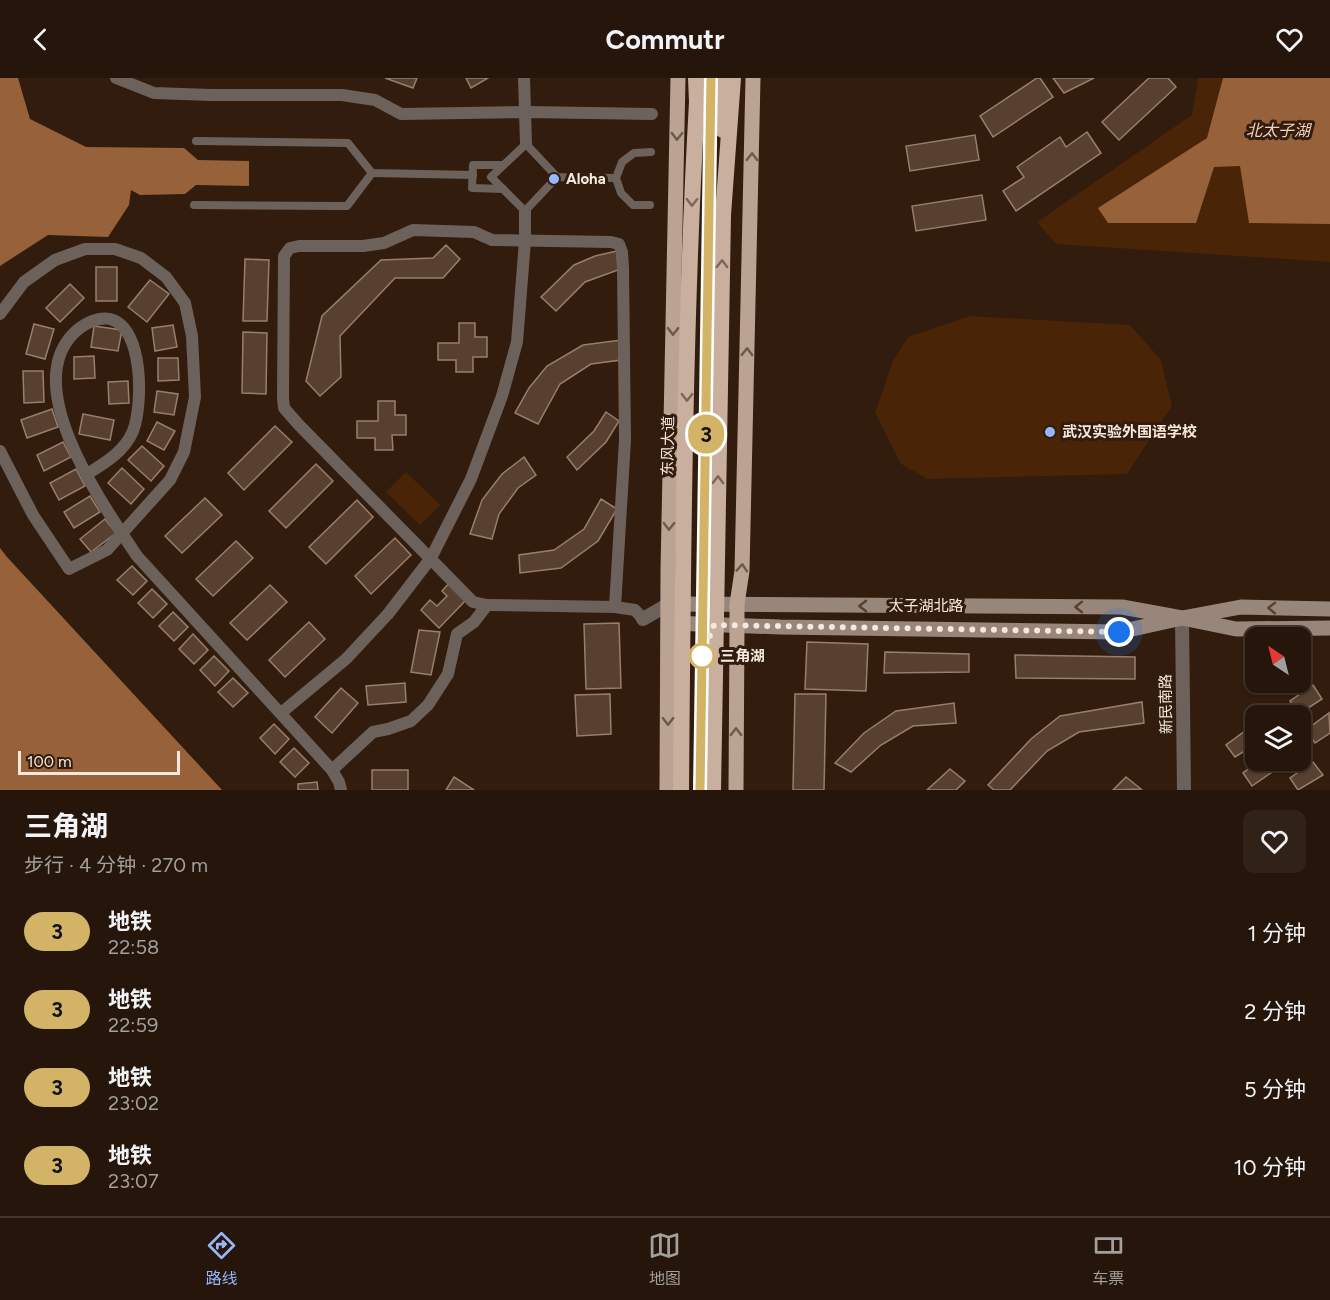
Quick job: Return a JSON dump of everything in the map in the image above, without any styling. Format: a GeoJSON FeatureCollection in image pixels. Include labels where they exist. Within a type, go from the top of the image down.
{"type":"FeatureCollection","features":[{"type":"Feature","properties":{"kind":"highway","name":"东风大道"},"geometry":{"type":"LineString","coordinates":[[681,790],[683,558],[697,78]]}},
{"type":"Feature","properties":{"kind":"highway"},"geometry":{"type":"LineString","coordinates":[[713,790],[723,215],[723,78]]}},
{"type":"Feature","properties":{"kind":"highway"},"geometry":{"type":"LineString","coordinates":[[723,215],[733,78]]}},
{"type":"Feature","properties":{"kind":"main road"},"geometry":{"type":"LineString","coordinates":[[667,790],[668,570],[678,78]]}},
{"type":"Feature","properties":{"kind":"main road"},"geometry":{"type":"LineString","coordinates":[[736,790],[737,604],[742,571],[753,78]]}},
{"type":"Feature","properties":{"kind":"main road","name":"太子湖北路"},"geometry":{"type":"LineString","coordinates":[[669,604],[1122,607],[1236,629],[1330,628]]}},
{"type":"Feature","properties":{"kind":"main road","name":"太子湖北路"},"geometry":{"type":"LineString","coordinates":[[669,623],[1119,632],[1241,608],[1330,609]]}},
{"type":"Feature","properties":{"kind":"street"},"geometry":{"type":"LineString","coordinates":[[116,78],[154,93],[342,95],[375,100],[401,114],[526,112],[652,114]]}},
{"type":"Feature","properties":{"kind":"street"},"geometry":{"type":"LineString","coordinates":[[524,78],[526,144],[557,177],[616,178]]}},
{"type":"Feature","properties":{"kind":"street"},"geometry":{"type":"LineString","coordinates":[[196,141],[348,143],[372,173]]}},
{"type":"Feature","properties":{"kind":"street"},"geometry":{"type":"LineString","coordinates":[[525,211],[491,177],[526,144]]}},
{"type":"Feature","properties":{"kind":"street"},"geometry":{"type":"LineString","coordinates":[[650,205],[633,205],[621,193],[616,178],[622,162],[634,153],[651,152]]}},
{"type":"Feature","properties":{"kind":"street"},"geometry":{"type":"LineString","coordinates":[[503,165],[473,165],[472,188],[503,189]]}},
{"type":"Feature","properties":{"kind":"street"},"geometry":{"type":"LineString","coordinates":[[372,173],[473,175]]}},
{"type":"Feature","properties":{"kind":"street"},"geometry":{"type":"LineString","coordinates":[[194,205],[347,206],[372,173]]}},
{"type":"Feature","properties":{"kind":"street"},"geometry":{"type":"LineString","coordinates":[[281,713],[346,660],[388,614],[431,558],[471,479],[502,396],[517,342],[525,241],[525,211],[557,177]]}},
{"type":"Feature","properties":{"kind":"street"},"geometry":{"type":"LineString","coordinates":[[615,607],[625,440],[622,252],[619,244],[492,240],[474,232],[413,230],[384,243],[363,246],[290,248],[284,256],[282,341],[284,408],[473,602],[487,605],[615,607],[635,610],[643,619],[669,604]]}},
{"type":"Feature","properties":{"kind":"street"},"geometry":{"type":"LineString","coordinates":[[0,314],[24,282],[55,260],[85,249],[115,249],[141,258],[166,277],[185,303],[192,336],[195,397],[184,452],[170,480],[107,550],[69,569],[33,515],[0,451]]}},
{"type":"Feature","properties":{"kind":"street"},"geometry":{"type":"LineString","coordinates":[[87,474],[120,450],[133,431],[137,412],[138,368],[134,343],[124,327],[110,319],[95,319],[78,329],[66,342],[56,367],[57,399],[65,432],[87,474],[137,556],[332,770],[341,790]]}},
{"type":"Feature","properties":{"kind":"street"},"geometry":{"type":"LineString","coordinates":[[332,770],[373,732],[411,721],[428,705],[448,674],[457,634],[474,622],[487,605]]}},
{"type":"Feature","properties":{"kind":"street","name":"新民南路"},"geometry":{"type":"LineString","coordinates":[[1182,618],[1184,790]]}},
{"type":"Feature","properties":{"kind":"shaded area"},"geometry":{"type":"Polygon","coordinates":[[[1198,78],[1330,78],[1330,262],[1056,244],[1037,222],[1192,115],[1198,78]]]}},
{"type":"Feature","properties":{"kind":"shaded area"},"geometry":{"type":"Polygon","coordinates":[[[970,316],[1130,325],[1161,360],[1172,406],[1127,474],[928,479],[901,464],[875,413],[893,361],[908,337],[970,316]]]}},
{"type":"Feature","properties":{"kind":"shaded area"},"geometry":{"type":"Polygon","coordinates":[[[406,472],[440,505],[420,525],[386,492],[406,472]]]}},
{"type":"Feature","properties":{"kind":"water"},"geometry":{"type":"Polygon","coordinates":[[[0,78],[18,78],[30,119],[86,147],[184,148],[198,160],[249,161],[249,186],[196,185],[185,194],[140,195],[131,190],[129,205],[108,237],[48,235],[0,266],[0,78]]]}},
{"type":"Feature","properties":{"kind":"water","name":"北太子湖"},"geometry":{"type":"Polygon","coordinates":[[[1223,78],[1330,78],[1330,224],[1249,223],[1240,166],[1214,167],[1196,223],[1108,223],[1098,208],[1207,138],[1223,78]]]}},
{"type":"Feature","properties":{"kind":"water"},"geometry":{"type":"Polygon","coordinates":[[[0,548],[7,557],[222,790],[0,790],[0,548]]]}},
{"type":"Feature","properties":{"kind":"building"},"geometry":{"type":"Polygon","coordinates":[[[385,78],[417,78],[413,88],[385,78]]]}},
{"type":"Feature","properties":{"kind":"building"},"geometry":{"type":"Polygon","coordinates":[[[466,78],[488,78],[471,88],[466,78]]]}},
{"type":"Feature","properties":{"kind":"building"},"geometry":{"type":"Polygon","coordinates":[[[1040,78],[1053,97],[993,137],[980,116],[1040,78]]]}},
{"type":"Feature","properties":{"kind":"building"},"geometry":{"type":"Polygon","coordinates":[[[1053,78],[1094,78],[1064,93],[1053,78]]]}},
{"type":"Feature","properties":{"kind":"building"},"geometry":{"type":"Polygon","coordinates":[[[1149,78],[1168,78],[1176,87],[1119,140],[1102,122],[1149,78]]]}},
{"type":"Feature","properties":{"kind":"building"},"geometry":{"type":"Polygon","coordinates":[[[1087,132],[1101,153],[1016,211],[1003,191],[1024,177],[1017,167],[1060,137],[1066,147],[1087,132]]]}},
{"type":"Feature","properties":{"kind":"building"},"geometry":{"type":"Polygon","coordinates":[[[975,135],[979,160],[910,171],[906,146],[975,135]]]}},
{"type":"Feature","properties":{"kind":"building"},"geometry":{"type":"Polygon","coordinates":[[[982,195],[986,220],[916,231],[912,206],[982,195]]]}},
{"type":"Feature","properties":{"kind":"building"},"geometry":{"type":"Polygon","coordinates":[[[446,245],[460,259],[443,278],[395,278],[340,336],[341,377],[320,396],[306,381],[322,316],[381,260],[433,258],[446,245]]]}},
{"type":"Feature","properties":{"kind":"building"},"geometry":{"type":"Polygon","coordinates":[[[617,251],[618,270],[585,282],[556,311],[541,297],[574,265],[595,256],[617,251]]]}},
{"type":"Feature","properties":{"kind":"building"},"geometry":{"type":"Polygon","coordinates":[[[245,259],[269,260],[267,321],[243,321],[245,259]]]}},
{"type":"Feature","properties":{"kind":"building"},"geometry":{"type":"Polygon","coordinates":[[[96,267],[117,267],[117,301],[96,301],[96,267]]]}},
{"type":"Feature","properties":{"kind":"building"},"geometry":{"type":"Polygon","coordinates":[[[150,280],[169,294],[147,322],[128,307],[150,280]]]}},
{"type":"Feature","properties":{"kind":"building"},"geometry":{"type":"Polygon","coordinates":[[[70,284],[84,298],[60,322],[46,308],[70,284]]]}},
{"type":"Feature","properties":{"kind":"building"},"geometry":{"type":"Polygon","coordinates":[[[459,323],[475,323],[475,337],[487,337],[487,357],[473,357],[473,372],[456,372],[456,360],[438,360],[438,343],[459,343],[459,323]]]}},
{"type":"Feature","properties":{"kind":"building"},"geometry":{"type":"Polygon","coordinates":[[[34,324],[54,329],[45,359],[26,354],[34,324]]]}},
{"type":"Feature","properties":{"kind":"building"},"geometry":{"type":"Polygon","coordinates":[[[173,325],[177,347],[155,351],[152,328],[173,325]]]}},
{"type":"Feature","properties":{"kind":"building"},"geometry":{"type":"Polygon","coordinates":[[[94,326],[122,330],[118,351],[91,347],[94,326]]]}},
{"type":"Feature","properties":{"kind":"building"},"geometry":{"type":"Polygon","coordinates":[[[243,332],[267,333],[266,394],[242,393],[243,332]]]}},
{"type":"Feature","properties":{"kind":"building"},"geometry":{"type":"Polygon","coordinates":[[[621,340],[621,360],[591,364],[560,384],[538,424],[515,413],[529,388],[547,366],[583,345],[621,340]]]}},
{"type":"Feature","properties":{"kind":"building"},"geometry":{"type":"Polygon","coordinates":[[[94,356],[95,378],[74,379],[74,357],[94,356]]]}},
{"type":"Feature","properties":{"kind":"building"},"geometry":{"type":"Polygon","coordinates":[[[158,358],[178,358],[179,380],[158,381],[158,358]]]}},
{"type":"Feature","properties":{"kind":"building"},"geometry":{"type":"Polygon","coordinates":[[[23,371],[43,371],[44,402],[24,403],[23,371]]]}},
{"type":"Feature","properties":{"kind":"building"},"geometry":{"type":"Polygon","coordinates":[[[128,381],[129,403],[109,404],[108,382],[128,381]]]}},
{"type":"Feature","properties":{"kind":"building"},"geometry":{"type":"Polygon","coordinates":[[[157,391],[178,394],[174,415],[154,412],[157,391]]]}},
{"type":"Feature","properties":{"kind":"building"},"geometry":{"type":"Polygon","coordinates":[[[378,401],[395,401],[395,415],[406,415],[406,435],[392,435],[393,450],[375,450],[375,438],[357,438],[357,421],[378,421],[378,401]]]}},
{"type":"Feature","properties":{"kind":"building"},"geometry":{"type":"Polygon","coordinates":[[[52,409],[58,427],[27,438],[21,420],[52,409]]]}},
{"type":"Feature","properties":{"kind":"building"},"geometry":{"type":"Polygon","coordinates":[[[606,412],[619,421],[606,442],[577,470],[567,457],[594,431],[606,412]]]}},
{"type":"Feature","properties":{"kind":"building"},"geometry":{"type":"Polygon","coordinates":[[[83,414],[114,420],[110,440],[79,434],[83,414]]]}},
{"type":"Feature","properties":{"kind":"building"},"geometry":{"type":"Polygon","coordinates":[[[157,422],[175,431],[164,450],[147,441],[157,422]]]}},
{"type":"Feature","properties":{"kind":"building"},"geometry":{"type":"Polygon","coordinates":[[[275,426],[292,442],[244,490],[228,473],[275,426]]]}},
{"type":"Feature","properties":{"kind":"building"},"geometry":{"type":"Polygon","coordinates":[[[63,442],[71,457],[44,471],[37,455],[63,442]]]}},
{"type":"Feature","properties":{"kind":"building"},"geometry":{"type":"Polygon","coordinates":[[[142,446],[164,466],[151,481],[128,460],[142,446]]]}},
{"type":"Feature","properties":{"kind":"building"},"geometry":{"type":"Polygon","coordinates":[[[524,457],[536,475],[518,488],[499,514],[492,539],[470,534],[482,500],[502,474],[524,457]]]}},
{"type":"Feature","properties":{"kind":"building"},"geometry":{"type":"Polygon","coordinates":[[[316,464],[333,481],[286,528],[269,511],[316,464]]]}},
{"type":"Feature","properties":{"kind":"building"},"geometry":{"type":"Polygon","coordinates":[[[122,468],[144,489],[131,504],[108,483],[122,468]]]}},
{"type":"Feature","properties":{"kind":"building"},"geometry":{"type":"Polygon","coordinates":[[[76,469],[85,486],[59,500],[50,483],[76,469]]]}},
{"type":"Feature","properties":{"kind":"building"},"geometry":{"type":"Polygon","coordinates":[[[90,496],[100,512],[74,528],[64,512],[90,496]]]}},
{"type":"Feature","properties":{"kind":"building"},"geometry":{"type":"Polygon","coordinates":[[[205,498],[222,515],[182,553],[165,536],[205,498]]]}},
{"type":"Feature","properties":{"kind":"building"},"geometry":{"type":"Polygon","coordinates":[[[601,499],[617,509],[598,541],[561,568],[520,573],[519,555],[554,550],[584,529],[601,499]]]}},
{"type":"Feature","properties":{"kind":"building"},"geometry":{"type":"Polygon","coordinates":[[[357,500],[373,517],[326,564],[309,547],[357,500]]]}},
{"type":"Feature","properties":{"kind":"building"},"geometry":{"type":"Polygon","coordinates":[[[105,519],[116,533],[91,552],[80,539],[105,519]]]}},
{"type":"Feature","properties":{"kind":"building"},"geometry":{"type":"Polygon","coordinates":[[[395,538],[411,555],[371,594],[355,576],[395,538]]]}},
{"type":"Feature","properties":{"kind":"building"},"geometry":{"type":"Polygon","coordinates":[[[236,541],[253,558],[213,596],[196,579],[236,541]]]}},
{"type":"Feature","properties":{"kind":"building"},"geometry":{"type":"Polygon","coordinates":[[[132,566],[147,581],[133,595],[117,580],[132,566]]]}},
{"type":"Feature","properties":{"kind":"building"},"geometry":{"type":"Polygon","coordinates":[[[450,582],[467,599],[439,628],[421,610],[430,600],[437,606],[447,596],[442,591],[450,582]]]}},
{"type":"Feature","properties":{"kind":"building"},"geometry":{"type":"Polygon","coordinates":[[[270,585],[287,602],[247,640],[230,623],[270,585]]]}},
{"type":"Feature","properties":{"kind":"building"},"geometry":{"type":"Polygon","coordinates":[[[152,589],[167,604],[153,618],[138,603],[152,589]]]}},
{"type":"Feature","properties":{"kind":"building"},"geometry":{"type":"Polygon","coordinates":[[[173,612],[188,627],[174,641],[159,626],[173,612]]]}},
{"type":"Feature","properties":{"kind":"building"},"geometry":{"type":"Polygon","coordinates":[[[309,622],[325,639],[285,677],[269,660],[309,622]]]}},
{"type":"Feature","properties":{"kind":"building"},"geometry":{"type":"Polygon","coordinates":[[[619,623],[621,688],[586,689],[584,624],[619,623]]]}},
{"type":"Feature","properties":{"kind":"building"},"geometry":{"type":"Polygon","coordinates":[[[419,630],[440,632],[431,675],[411,672],[419,630]]]}},
{"type":"Feature","properties":{"kind":"building"},"geometry":{"type":"Polygon","coordinates":[[[193,634],[208,650],[194,664],[179,649],[193,634]]]}},
{"type":"Feature","properties":{"kind":"building"},"geometry":{"type":"Polygon","coordinates":[[[807,642],[868,644],[866,691],[805,689],[807,642]]]}},
{"type":"Feature","properties":{"kind":"building"},"geometry":{"type":"Polygon","coordinates":[[[885,652],[969,654],[969,672],[884,673],[885,652]]]}},
{"type":"Feature","properties":{"kind":"building"},"geometry":{"type":"Polygon","coordinates":[[[1015,655],[1135,657],[1135,679],[1016,678],[1015,655]]]}},
{"type":"Feature","properties":{"kind":"building"},"geometry":{"type":"Polygon","coordinates":[[[214,656],[229,671],[215,686],[200,670],[214,656]]]}},
{"type":"Feature","properties":{"kind":"building"},"geometry":{"type":"Polygon","coordinates":[[[233,678],[248,693],[233,707],[218,692],[233,678]]]}},
{"type":"Feature","properties":{"kind":"building"},"geometry":{"type":"Polygon","coordinates":[[[405,683],[406,702],[368,705],[366,686],[405,683]]]}},
{"type":"Feature","properties":{"kind":"building"},"geometry":{"type":"Polygon","coordinates":[[[1313,685],[1322,699],[1311,706],[1293,705],[1290,701],[1302,693],[1311,693],[1313,685]]]}},
{"type":"Feature","properties":{"kind":"building"},"geometry":{"type":"Polygon","coordinates":[[[341,688],[358,703],[332,733],[315,717],[341,688]]]}},
{"type":"Feature","properties":{"kind":"building"},"geometry":{"type":"Polygon","coordinates":[[[610,694],[611,734],[577,736],[575,695],[610,694]]]}},
{"type":"Feature","properties":{"kind":"building"},"geometry":{"type":"Polygon","coordinates":[[[795,694],[826,694],[824,790],[793,790],[795,694]]]}},
{"type":"Feature","properties":{"kind":"building"},"geometry":{"type":"Polygon","coordinates":[[[1142,702],[1144,723],[1079,732],[1047,751],[1010,790],[994,790],[988,785],[1031,739],[1060,716],[1142,702]]]}},
{"type":"Feature","properties":{"kind":"building"},"geometry":{"type":"Polygon","coordinates":[[[954,703],[956,723],[913,726],[881,745],[851,772],[835,763],[864,733],[896,711],[954,703]]]}},
{"type":"Feature","properties":{"kind":"building"},"geometry":{"type":"Polygon","coordinates":[[[1329,713],[1330,733],[1315,743],[1311,737],[1311,726],[1329,713]]]}},
{"type":"Feature","properties":{"kind":"building"},"geometry":{"type":"Polygon","coordinates":[[[274,724],[289,739],[275,754],[260,738],[274,724]]]}},
{"type":"Feature","properties":{"kind":"building"},"geometry":{"type":"Polygon","coordinates":[[[1245,731],[1245,751],[1235,757],[1226,745],[1245,731]]]}},
{"type":"Feature","properties":{"kind":"building"},"geometry":{"type":"Polygon","coordinates":[[[294,748],[309,763],[295,777],[280,762],[294,748]]]}},
{"type":"Feature","properties":{"kind":"building"},"geometry":{"type":"Polygon","coordinates":[[[1313,762],[1323,775],[1298,790],[1290,778],[1300,771],[1311,771],[1313,762]]]}},
{"type":"Feature","properties":{"kind":"building"},"geometry":{"type":"Polygon","coordinates":[[[950,769],[965,781],[956,790],[927,790],[950,769]]]}},
{"type":"Feature","properties":{"kind":"building"},"geometry":{"type":"Polygon","coordinates":[[[372,770],[408,770],[408,790],[372,790],[372,770]]]}},
{"type":"Feature","properties":{"kind":"building"},"geometry":{"type":"Polygon","coordinates":[[[1246,771],[1274,771],[1252,786],[1243,773],[1246,771]]]}},
{"type":"Feature","properties":{"kind":"building"},"geometry":{"type":"Polygon","coordinates":[[[454,777],[474,790],[446,790],[454,777]]]}},
{"type":"Feature","properties":{"kind":"building"},"geometry":{"type":"Polygon","coordinates":[[[1126,777],[1141,789],[1113,790],[1126,777]]]}},
{"type":"Feature","properties":{"kind":"building"},"geometry":{"type":"Polygon","coordinates":[[[317,782],[318,790],[298,790],[298,784],[317,782]]]}},
{"type":"Feature","properties":{"kind":"metro line","name":"3"},"geometry":{"type":"LineString","coordinates":[[700,790],[711,78]]}},
{"type":"Feature","properties":{"kind":"place","name":"Aloha"},"geometry":{"type":"Point","coordinates":[554,179]}},
{"type":"Feature","properties":{"kind":"place","name":"武汉实验外国语学校"},"geometry":{"type":"Point","coordinates":[1050,432]}},
{"type":"Feature","properties":{"kind":"place","name":"三角湖"},"geometry":{"type":"Point","coordinates":[702,656]}},
{"type":"Feature","properties":{"kind":"route"},"geometry":{"type":"LineString","coordinates":[[702,656],[714,625],[1119,632]]}}]}
